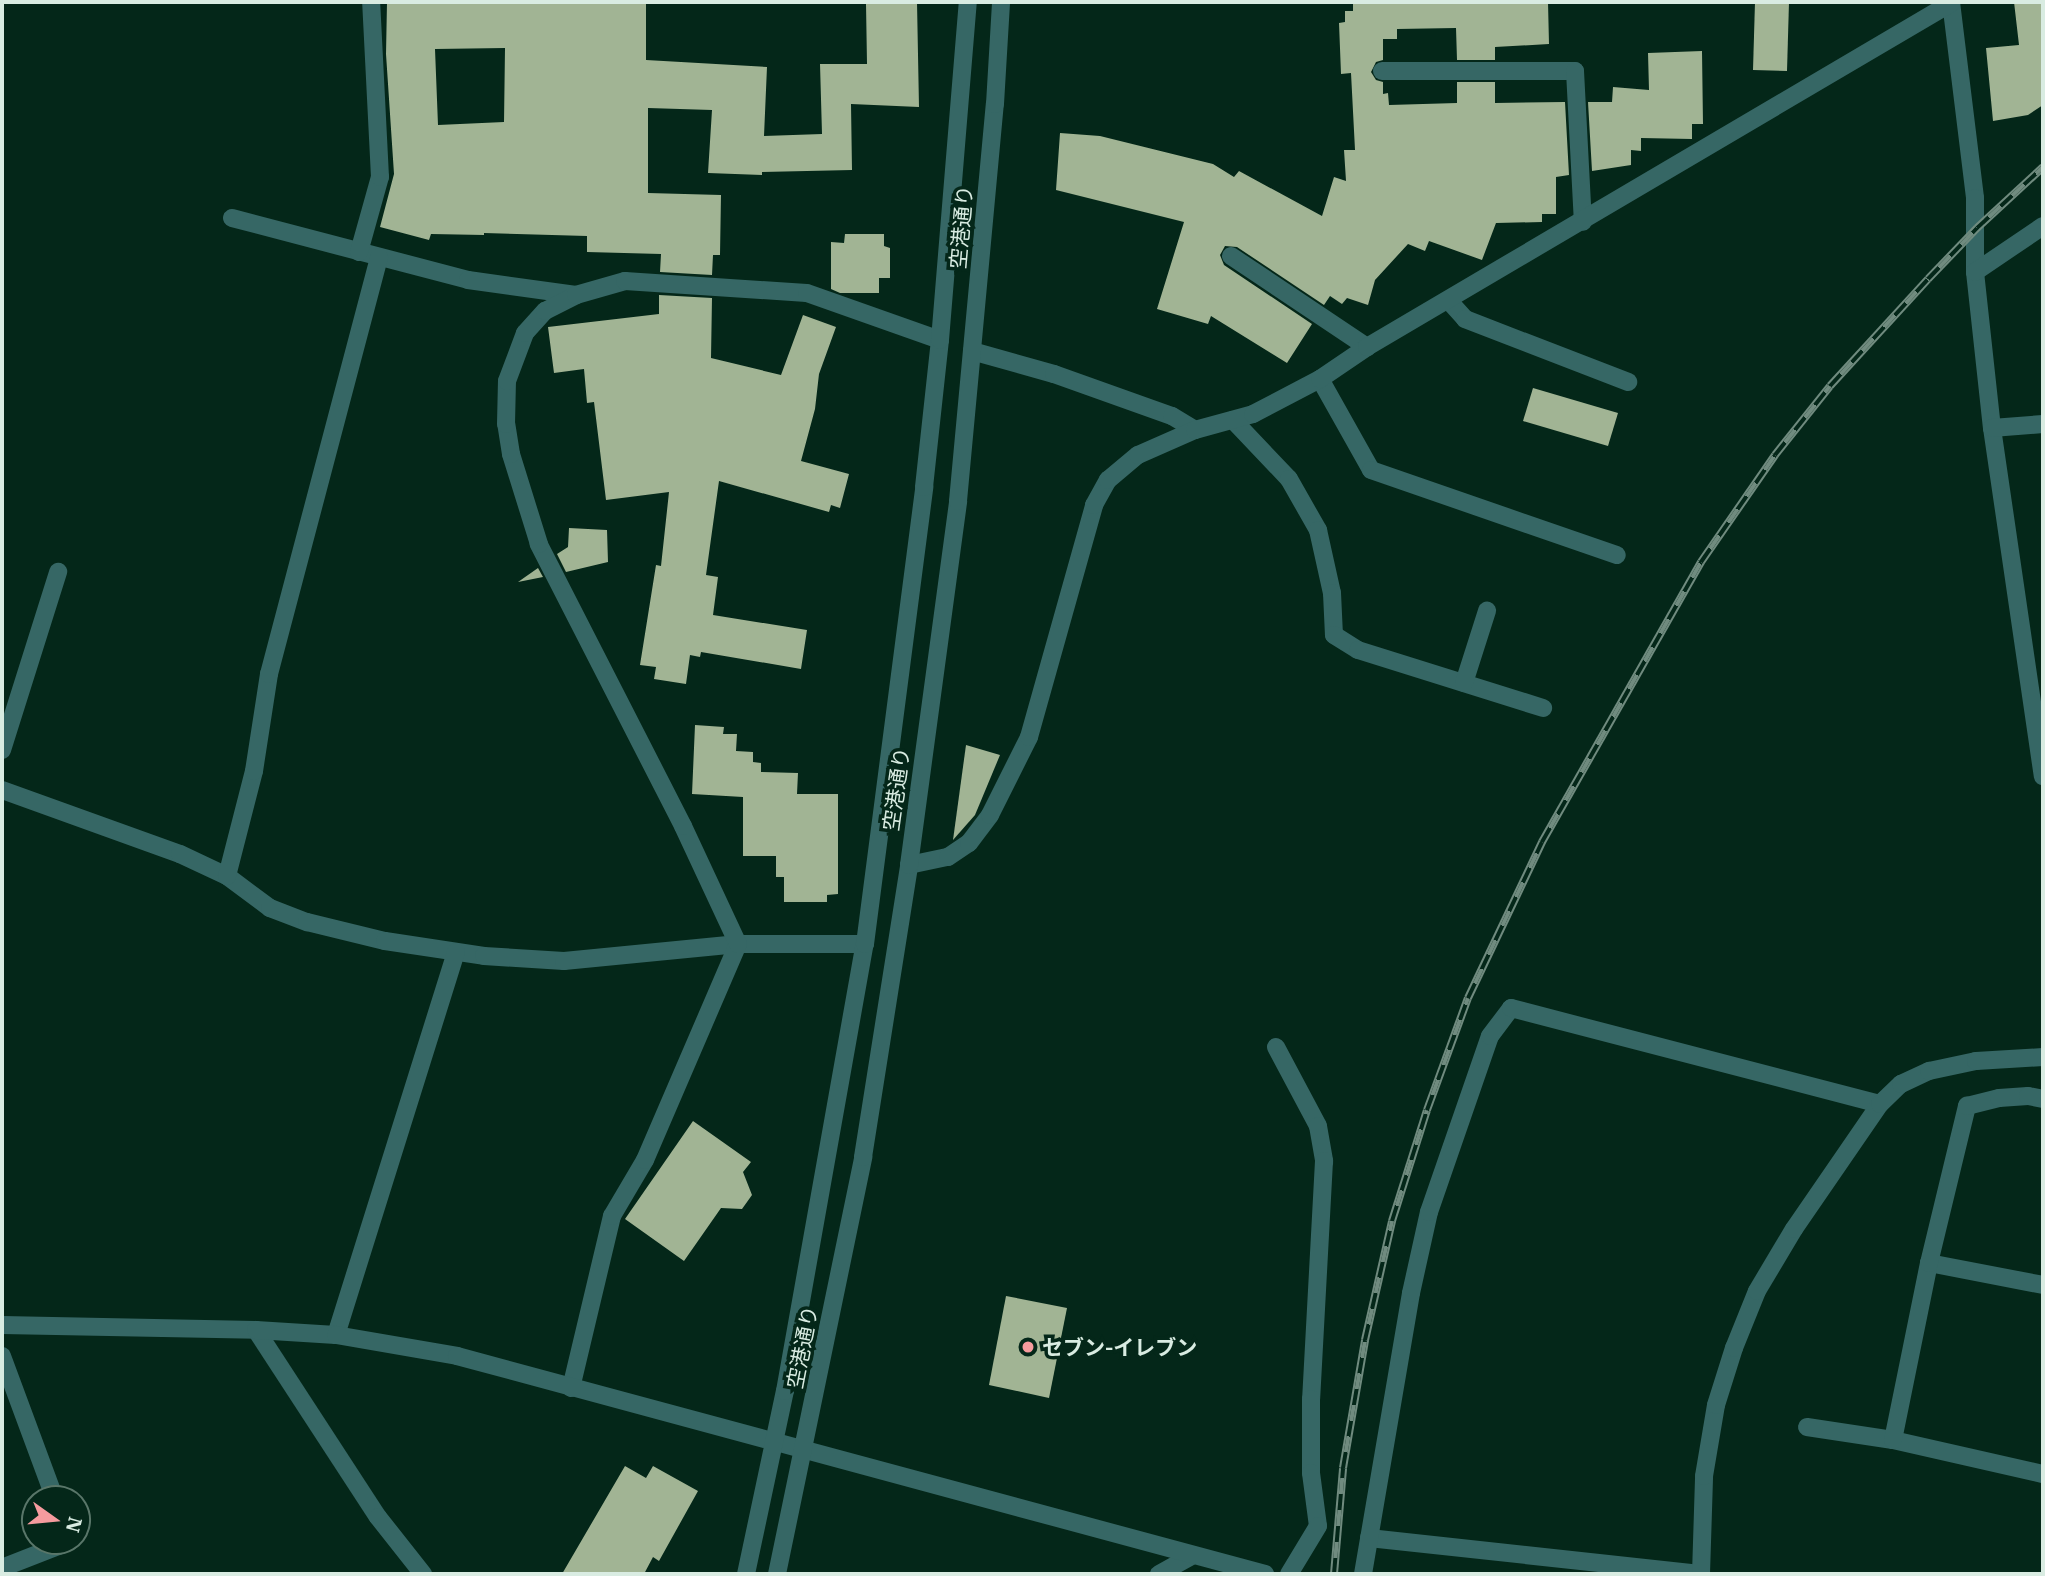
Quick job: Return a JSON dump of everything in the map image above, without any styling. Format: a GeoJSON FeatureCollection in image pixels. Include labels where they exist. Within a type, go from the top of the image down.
{"type":"FeatureCollection","features":[{"type":"Feature","properties":{"kind":"street"},"geometry":{"type":"LineString","coordinates":[[359,252],[380,177],[371,2]]}},
{"type":"Feature","properties":{"kind":"street","name":"空港通り"},"geometry":{"type":"LineString","coordinates":[[746,1574],[774,1442],[864,944],[923,500],[940,340],[968,2]]}},
{"type":"Feature","properties":{"kind":"street","name":"空港通り"},"geometry":{"type":"LineString","coordinates":[[777,1574],[805,1450],[863,1157],[909,865],[958,501],[1001,2]]}},
{"type":"Feature","properties":{"kind":"street"},"geometry":{"type":"LineString","coordinates":[[909,865],[948,857],[969,843],[990,815],[1017,766],[1029,737],[1094,505],[1108,480],[1138,455],[1195,430],[1253,414],[1320,379],[1367,347],[1583,222],[1951,2],[1975,198],[1975,272],[1992,428],[2043,776]]}},
{"type":"Feature","properties":{"kind":"street"},"geometry":{"type":"LineString","coordinates":[[1382,72],[1575,71],[1583,222]]}},
{"type":"Feature","properties":{"kind":"street"},"geometry":{"type":"LineString","coordinates":[[232,218],[468,280],[576,295]]}},
{"type":"Feature","properties":{"kind":"street"},"geometry":{"type":"LineString","coordinates":[[1975,272],[2043,226]]}},
{"type":"Feature","properties":{"kind":"street"},"geometry":{"type":"LineString","coordinates":[[1231,256],[1367,347]]}},
{"type":"Feature","properties":{"kind":"street"},"geometry":{"type":"LineString","coordinates":[[227,876],[254,771],[269,674],[379,257]]}},
{"type":"Feature","properties":{"kind":"street"},"geometry":{"type":"LineString","coordinates":[[570,1388],[612,1216],[645,1160],[738,944],[683,826],[539,544],[511,454],[506,424],[507,382],[525,333],[545,311],[576,295],[625,281],[807,293],[940,340]]}},
{"type":"Feature","properties":{"kind":"street"},"geometry":{"type":"LineString","coordinates":[[1449,301],[1465,319],[1628,382]]}},
{"type":"Feature","properties":{"kind":"street"},"geometry":{"type":"LineString","coordinates":[[972,351],[1054,374],[1172,416],[1195,430]]}},
{"type":"Feature","properties":{"kind":"street"},"geometry":{"type":"LineString","coordinates":[[1320,379],[1371,470],[1617,555]]}},
{"type":"Feature","properties":{"kind":"street"},"geometry":{"type":"LineString","coordinates":[[1233,420],[1289,479],[1318,530],[1332,593],[1334,635],[1358,650],[1544,708]]}},
{"type":"Feature","properties":{"kind":"street"},"geometry":{"type":"LineString","coordinates":[[1992,428],[2043,424]]}},
{"type":"Feature","properties":{"kind":"street"},"geometry":{"type":"LineString","coordinates":[[2,750],[58,572]]}},
{"type":"Feature","properties":{"kind":"street"},"geometry":{"type":"LineString","coordinates":[[1464,683],[1487,611]]}},
{"type":"Feature","properties":{"kind":"street"},"geometry":{"type":"LineString","coordinates":[[2,790],[180,854],[227,876],[270,908],[307,922],[385,942],[456,952],[564,961],[738,944],[864,944]]}},
{"type":"Feature","properties":{"kind":"street"},"geometry":{"type":"LineString","coordinates":[[336,1335],[456,952]]}},
{"type":"Feature","properties":{"kind":"street"},"geometry":{"type":"LineString","coordinates":[[1363,1574],[1411,1293],[1429,1212],[1490,1036],[1511,1008],[1880,1104]]}},
{"type":"Feature","properties":{"kind":"street"},"geometry":{"type":"LineString","coordinates":[[1276,1047],[1318,1126],[1324,1161],[1311,1399],[1311,1473],[1318,1526],[1289,1574]]}},
{"type":"Feature","properties":{"kind":"street"},"geometry":{"type":"LineString","coordinates":[[1369,1538],[1701,1574],[1704,1476],[1716,1405],[1734,1348],[1757,1291],[1794,1228],[1880,1104],[1901,1084],[1929,1071],[1976,1061],[2043,1057]]}},
{"type":"Feature","properties":{"kind":"street"},"geometry":{"type":"LineString","coordinates":[[1893,1440],[1929,1263],[1967,1107],[1999,1098],[2028,1096],[2043,1099]]}},
{"type":"Feature","properties":{"kind":"street"},"geometry":{"type":"LineString","coordinates":[[1929,1263],[2043,1285]]}},
{"type":"Feature","properties":{"kind":"street"},"geometry":{"type":"LineString","coordinates":[[2,1325],[256,1330],[336,1335],[457,1356],[1265,1574]]}},
{"type":"Feature","properties":{"kind":"street"},"geometry":{"type":"LineString","coordinates":[[256,1330],[378,1517],[423,1574]]}},
{"type":"Feature","properties":{"kind":"street"},"geometry":{"type":"LineString","coordinates":[[2,1356],[50,1485]]}},
{"type":"Feature","properties":{"kind":"street"},"geometry":{"type":"LineString","coordinates":[[1807,1427],[1893,1440],[2043,1474]]}},
{"type":"Feature","properties":{"kind":"street"},"geometry":{"type":"LineString","coordinates":[[2,1568],[35,1555]]}},
{"type":"Feature","properties":{"kind":"street"},"geometry":{"type":"LineString","coordinates":[[1159,1574],[1192,1555]]}},
{"type":"Feature","properties":{"kind":"building"},"geometry":{"type":"Polygon","coordinates":[[[387,2],[646,2],[646,60],[767,67],[764,136],[822,134],[820,64],[867,64],[866,4],[917,2],[919,107],[851,104],[852,170],[762,172],[762,175],[708,173],[712,110],[648,108],[648,193],[721,195],[720,255],[713,255],[712,275],[660,272],[661,254],[587,252],[587,236],[431,234],[429,240],[380,227],[394,174],[386,54],[387,2]],[[505,48],[435,49],[438,125],[504,122],[505,48]]]}},
{"type":"Feature","properties":{"kind":"building"},"geometry":{"type":"Polygon","coordinates":[[[1353,2],[1548,2],[1549,44],[1495,47],[1495,60],[1457,60],[1456,28],[1397,29],[1397,39],[1383,39],[1383,60],[1376,62],[1371,72],[1376,80],[1383,82],[1383,94],[1388,93],[1389,105],[1457,103],[1457,82],[1495,82],[1495,103],[1565,102],[1569,175],[1556,177],[1556,214],[1542,214],[1542,222],[1496,223],[1482,260],[1429,241],[1425,251],[1408,244],[1375,280],[1368,305],[1347,298],[1342,304],[1330,296],[1324,305],[1237,247],[1225,246],[1220,255],[1224,265],[1312,324],[1287,363],[1211,316],[1208,324],[1157,309],[1184,222],[1056,190],[1060,133],[1100,136],[1213,164],[1234,177],[1239,171],[1322,216],[1334,177],[1346,181],[1344,150],[1355,150],[1351,73],[1341,74],[1339,23],[1345,22],[1345,11],[1353,11],[1353,2]]]}},
{"type":"Feature","properties":{"kind":"building"},"geometry":{"type":"Polygon","coordinates":[[[1755,2],[1789,2],[1787,71],[1753,70],[1755,2]]]}},
{"type":"Feature","properties":{"kind":"building"},"geometry":{"type":"Polygon","coordinates":[[[2014,2],[2043,2],[2043,105],[2028,115],[1993,121],[1986,48],[2019,45],[2014,2]]]}},
{"type":"Feature","properties":{"kind":"building"},"geometry":{"type":"Polygon","coordinates":[[[1702,51],[1703,124],[1692,124],[1692,139],[1641,138],[1641,151],[1631,150],[1631,165],[1592,171],[1588,102],[1612,102],[1613,87],[1649,90],[1648,53],[1702,51]]]}},
{"type":"Feature","properties":{"kind":"building"},"geometry":{"type":"Polygon","coordinates":[[[845,234],[884,234],[884,246],[890,248],[890,278],[879,278],[879,293],[840,293],[831,289],[831,242],[844,243],[845,234]]]}},
{"type":"Feature","properties":{"kind":"building"},"geometry":{"type":"Polygon","coordinates":[[[659,295],[712,298],[711,358],[781,375],[803,315],[836,327],[819,374],[815,409],[801,461],[849,474],[840,508],[831,505],[829,512],[719,481],[706,575],[718,577],[713,615],[807,630],[801,669],[701,652],[700,657],[690,655],[686,684],[654,679],[656,667],[640,665],[656,565],[661,566],[669,492],[606,500],[594,402],[587,403],[584,369],[554,373],[548,327],[659,314],[659,295]]]}},
{"type":"Feature","properties":{"kind":"building"},"geometry":{"type":"Polygon","coordinates":[[[1533,388],[1618,413],[1608,446],[1523,421],[1533,388]]]}},
{"type":"Feature","properties":{"kind":"building"},"geometry":{"type":"Polygon","coordinates":[[[569,528],[607,530],[608,562],[566,572],[557,554],[568,547],[569,528]]]}},
{"type":"Feature","properties":{"kind":"building"},"geometry":{"type":"Polygon","coordinates":[[[538,568],[543,577],[518,582],[538,568]]]}},
{"type":"Feature","properties":{"kind":"building"},"geometry":{"type":"Polygon","coordinates":[[[695,725],[724,727],[723,734],[737,734],[736,751],[753,752],[753,762],[761,763],[761,772],[798,773],[797,794],[838,794],[838,894],[827,895],[827,902],[784,902],[784,877],[776,877],[776,856],[743,856],[743,797],[692,794],[695,725]]]}},
{"type":"Feature","properties":{"kind":"building"},"geometry":{"type":"Polygon","coordinates":[[[966,745],[1000,755],[975,815],[953,840],[966,745]]]}},
{"type":"Feature","properties":{"kind":"building"},"geometry":{"type":"Polygon","coordinates":[[[693,1121],[751,1162],[743,1172],[752,1195],[742,1209],[721,1208],[684,1261],[625,1219],[693,1121]]]}},
{"type":"Feature","properties":{"kind":"building","name":"セブン-イレブン"},"geometry":{"type":"Polygon","coordinates":[[[1006,1296],[1067,1308],[1049,1398],[989,1385],[1006,1296]]]}},
{"type":"Feature","properties":{"kind":"building"},"geometry":{"type":"Polygon","coordinates":[[[625,1466],[646,1478],[653,1466],[698,1491],[659,1561],[653,1557],[644,1574],[562,1574],[625,1466]]]}},
{"type":"Feature","properties":{"kind":"railway"},"geometry":{"type":"LineString","coordinates":[[1334,1574],[1343,1468],[1365,1340],[1392,1221],[1427,1110],[1468,998],[1542,842],[1701,562],[1775,455],[1830,386],[1928,279],[1977,228],[2043,167]]}},
{"type":"Feature","properties":{"kind":"place","name":"セブン-イレブン"},"geometry":{"type":"Point","coordinates":[1028,1347]}}]}
